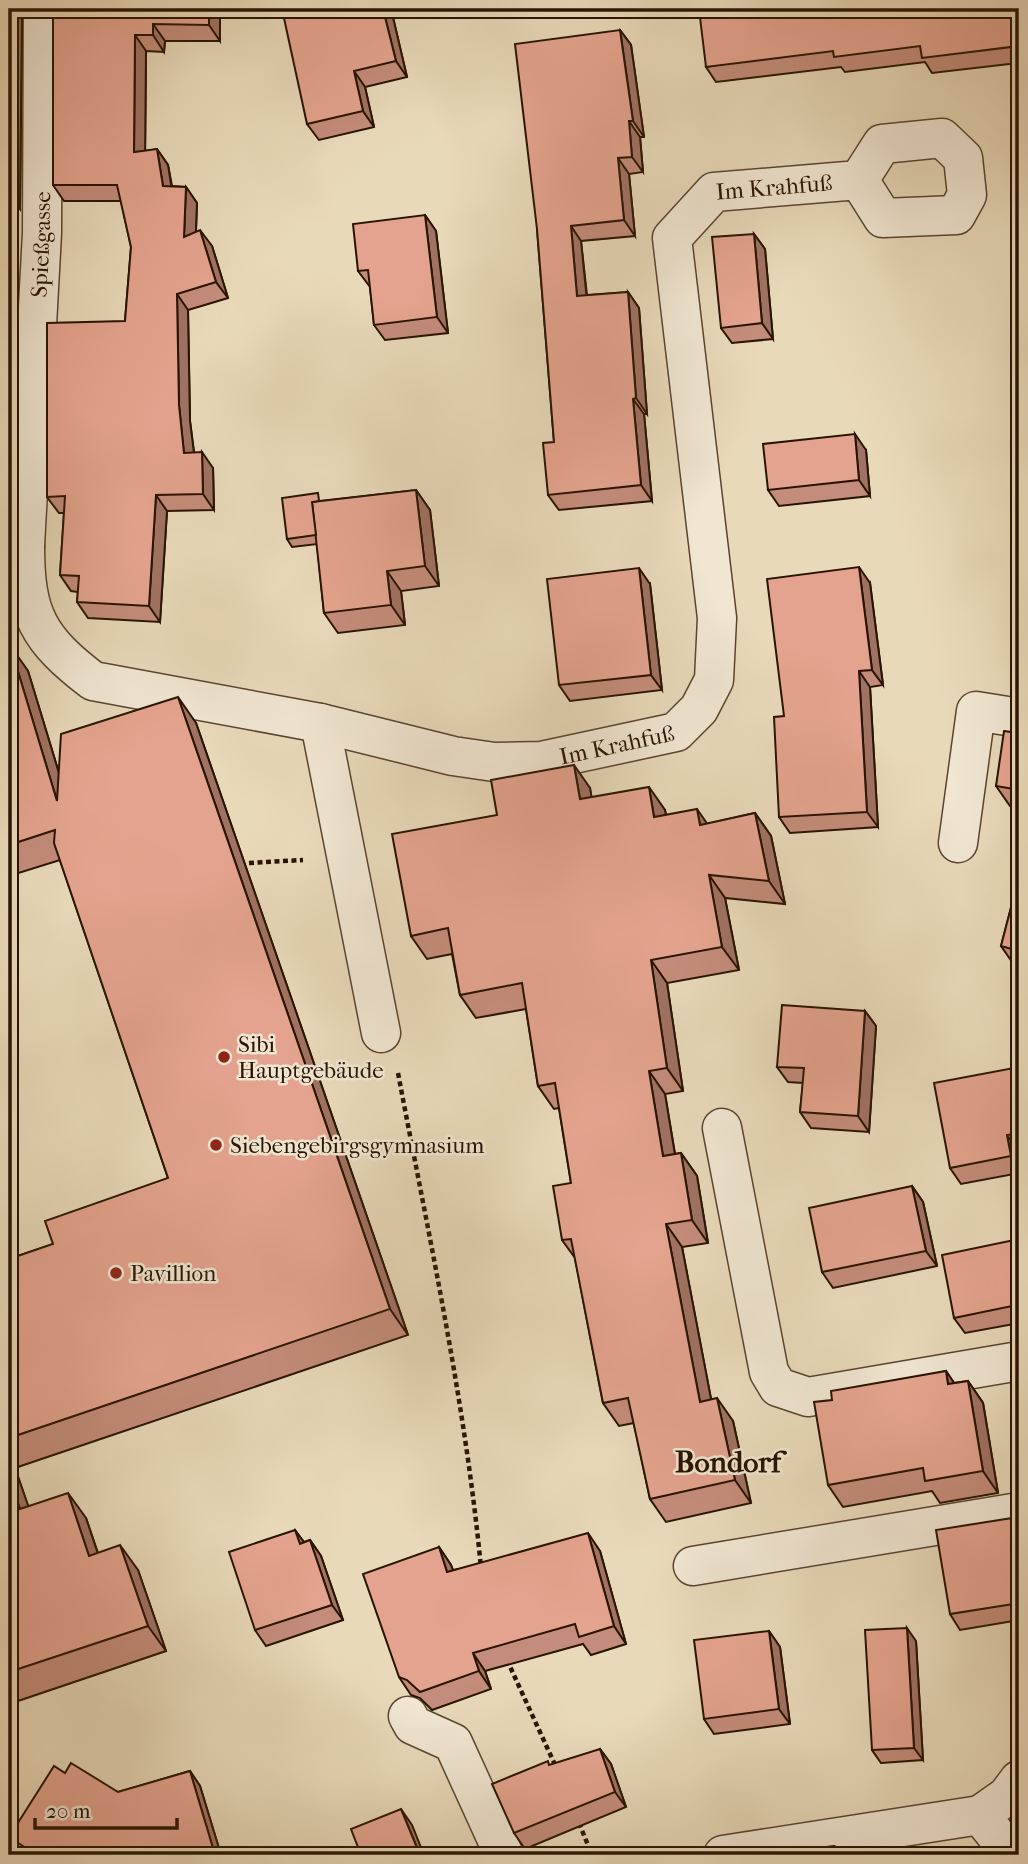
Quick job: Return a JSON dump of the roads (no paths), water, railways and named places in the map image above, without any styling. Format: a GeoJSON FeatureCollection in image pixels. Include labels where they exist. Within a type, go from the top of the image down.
{"type":"FeatureCollection","features":[{"type":"Feature","properties":{"kind":"street","name":"Spießgasse"},"geometry":{"type":"LineString","coordinates":[[17,546],[42,233],[43,9]]}},
{"type":"Feature","properties":{"kind":"street","name":"Im Krahfuß"},"geometry":{"type":"LineString","coordinates":[[17,546],[42,635],[63,658],[93,681],[320,723],[453,756],[494,762],[541,761],[676,732],[699,709],[714,680],[717,618],[672,238],[713,192],[859,180]]}},
{"type":"Feature","properties":{"kind":"street"},"geometry":{"type":"LineString","coordinates":[[958,844],[976,711],[1019,718]]}},
{"type":"Feature","properties":{"kind":"street"},"geometry":{"type":"LineString","coordinates":[[320,723],[381,1034]]}},
{"type":"Feature","properties":{"kind":"street"},"geometry":{"type":"LineString","coordinates":[[722,1128],[769,1372],[778,1387],[808,1397],[1019,1361]]}},
{"type":"Feature","properties":{"kind":"street"},"geometry":{"type":"LineString","coordinates":[[693,1566],[1019,1512]]}},
{"type":"Feature","properties":{"kind":"street"},"geometry":{"type":"LineString","coordinates":[[408,1716],[413,1725],[453,1743],[504,1855]]}},
{"type":"Feature","properties":{"kind":"street"},"geometry":{"type":"LineString","coordinates":[[724,1855],[980,1815],[1007,1796],[1019,1780]]}},
{"type":"Feature","properties":{"kind":"street"},"geometry":{"type":"LineString","coordinates":[[980,1815],[1012,1855]]}},
{"type":"Feature","properties":{"kind":"place","name":"Sibi Hauptgebäude"},"geometry":{"type":"Point","coordinates":[224,1057]}},
{"type":"Feature","properties":{"kind":"place","name":"Siebengebirgsgymnasium"},"geometry":{"type":"Point","coordinates":[216,1145]}},
{"type":"Feature","properties":{"kind":"place","name":"Pavillion"},"geometry":{"type":"Point","coordinates":[116,1273]}},
{"type":"Feature","properties":{"kind":"district","name":"Bondorf"},"geometry":{"type":"Point","coordinates":[728,1462]}}]}
